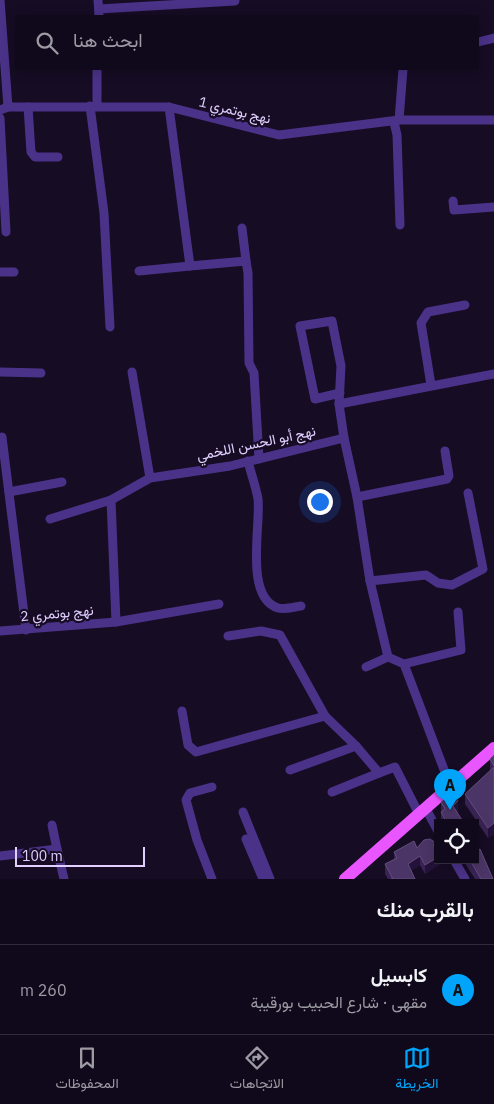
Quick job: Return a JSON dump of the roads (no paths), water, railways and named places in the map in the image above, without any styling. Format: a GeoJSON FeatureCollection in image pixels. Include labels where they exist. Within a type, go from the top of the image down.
{"type":"FeatureCollection","features":[{"type":"Feature","properties":{"kind":"main road"},"geometry":{"type":"LineString","coordinates":[[345,879],[451,788],[494,748]]}},
{"type":"Feature","properties":{"kind":"street"},"geometry":{"type":"LineString","coordinates":[[0,0],[4,109]]}},
{"type":"Feature","properties":{"kind":"street"},"geometry":{"type":"LineString","coordinates":[[99,8],[235,1]]}},
{"type":"Feature","properties":{"kind":"street"},"geometry":{"type":"LineString","coordinates":[[479,42],[494,38]]}},
{"type":"Feature","properties":{"kind":"street"},"geometry":{"type":"LineString","coordinates":[[97,70],[93,106],[104,213],[110,327]]}},
{"type":"Feature","properties":{"kind":"street"},"geometry":{"type":"LineString","coordinates":[[400,225],[397,121],[403,70]]}},
{"type":"Feature","properties":{"kind":"street"},"geometry":{"type":"LineString","coordinates":[[169,106],[190,266]]}},
{"type":"Feature","properties":{"kind":"street","name":"نهج بوتمري 1"},"geometry":{"type":"LineString","coordinates":[[4,109],[28,107],[169,106],[279,135],[397,121],[494,120]]}},
{"type":"Feature","properties":{"kind":"street"},"geometry":{"type":"LineString","coordinates":[[28,107],[31,152],[35,157],[58,157]]}},
{"type":"Feature","properties":{"kind":"street"},"geometry":{"type":"LineString","coordinates":[[0,118],[6,232]]}},
{"type":"Feature","properties":{"kind":"street"},"geometry":{"type":"LineString","coordinates":[[453,201],[454,210],[494,207]]}},
{"type":"Feature","properties":{"kind":"street"},"geometry":{"type":"LineString","coordinates":[[242,228],[248,273],[249,363],[254,373],[259,459]]}},
{"type":"Feature","properties":{"kind":"street"},"geometry":{"type":"LineString","coordinates":[[139,271],[246,262]]}},
{"type":"Feature","properties":{"kind":"street"},"geometry":{"type":"LineString","coordinates":[[0,272],[14,272]]}},
{"type":"Feature","properties":{"kind":"street"},"geometry":{"type":"LineString","coordinates":[[432,385],[421,323],[428,312],[465,305]]}},
{"type":"Feature","properties":{"kind":"street"},"geometry":{"type":"LineString","coordinates":[[340,393],[315,399],[300,326],[332,321],[341,366],[340,393],[339,404],[344,438],[370,581],[388,656],[404,664],[461,650],[458,612]]}},
{"type":"Feature","properties":{"kind":"street"},"geometry":{"type":"LineString","coordinates":[[0,372],[41,373]]}},
{"type":"Feature","properties":{"kind":"street"},"geometry":{"type":"LineString","coordinates":[[132,372],[150,478]]}},
{"type":"Feature","properties":{"kind":"street"},"geometry":{"type":"LineString","coordinates":[[339,404],[494,374]]}},
{"type":"Feature","properties":{"kind":"street"},"geometry":{"type":"LineString","coordinates":[[2,437],[26,630]]}},
{"type":"Feature","properties":{"kind":"street","name":"نهج أبو الحسن اللخمي"},"geometry":{"type":"LineString","coordinates":[[50,519],[111,500],[150,478],[259,459],[344,438]]}},
{"type":"Feature","properties":{"kind":"street"},"geometry":{"type":"LineString","coordinates":[[356,497],[448,478],[445,451]]}},
{"type":"Feature","properties":{"kind":"street"},"geometry":{"type":"LineString","coordinates":[[248,461],[258,499],[257,576],[263,596],[275,607],[281,609],[301,606]]}},
{"type":"Feature","properties":{"kind":"street"},"geometry":{"type":"LineString","coordinates":[[9,492],[62,482]]}},
{"type":"Feature","properties":{"kind":"street"},"geometry":{"type":"LineString","coordinates":[[370,581],[426,576],[438,583],[452,585],[477,574],[483,569],[468,493]]}},
{"type":"Feature","properties":{"kind":"street"},"geometry":{"type":"LineString","coordinates":[[111,500],[116,622]]}},
{"type":"Feature","properties":{"kind":"street","name":"نهج بوتمري 2"},"geometry":{"type":"LineString","coordinates":[[0,631],[116,622],[219,604]]}},
{"type":"Feature","properties":{"kind":"street"},"geometry":{"type":"LineString","coordinates":[[228,636],[261,632],[280,635],[325,716],[356,746],[379,773]]}},
{"type":"Feature","properties":{"kind":"street"},"geometry":{"type":"LineString","coordinates":[[366,667],[388,656]]}},
{"type":"Feature","properties":{"kind":"street"},"geometry":{"type":"LineString","coordinates":[[404,664],[451,788]]}},
{"type":"Feature","properties":{"kind":"street"},"geometry":{"type":"LineString","coordinates":[[182,711],[188,745],[196,752],[325,716]]}},
{"type":"Feature","properties":{"kind":"street"},"geometry":{"type":"LineString","coordinates":[[290,770],[356,746]]}},
{"type":"Feature","properties":{"kind":"street"},"geometry":{"type":"LineString","coordinates":[[332,792],[395,767],[422,812],[434,826]]}},
{"type":"Feature","properties":{"kind":"street"},"geometry":{"type":"LineString","coordinates":[[212,787],[190,793],[186,800],[197,840],[212,879]]}},
{"type":"Feature","properties":{"kind":"street"},"geometry":{"type":"LineString","coordinates":[[243,812],[270,879]]}},
{"type":"Feature","properties":{"kind":"street"},"geometry":{"type":"LineString","coordinates":[[52,825],[64,879]]}},
{"type":"Feature","properties":{"kind":"street"},"geometry":{"type":"LineString","coordinates":[[246,839],[262,879]]}},
{"type":"Feature","properties":{"kind":"street"},"geometry":{"type":"LineString","coordinates":[[0,856],[57,849]]}},
{"type":"Feature","properties":{"kind":"street"},"geometry":{"type":"LineString","coordinates":[[456,864],[465,879]]}},
{"type":"Feature","properties":{"kind":"place","name":"كابسيل"},"geometry":{"type":"Point","coordinates":[450,810]}}]}
